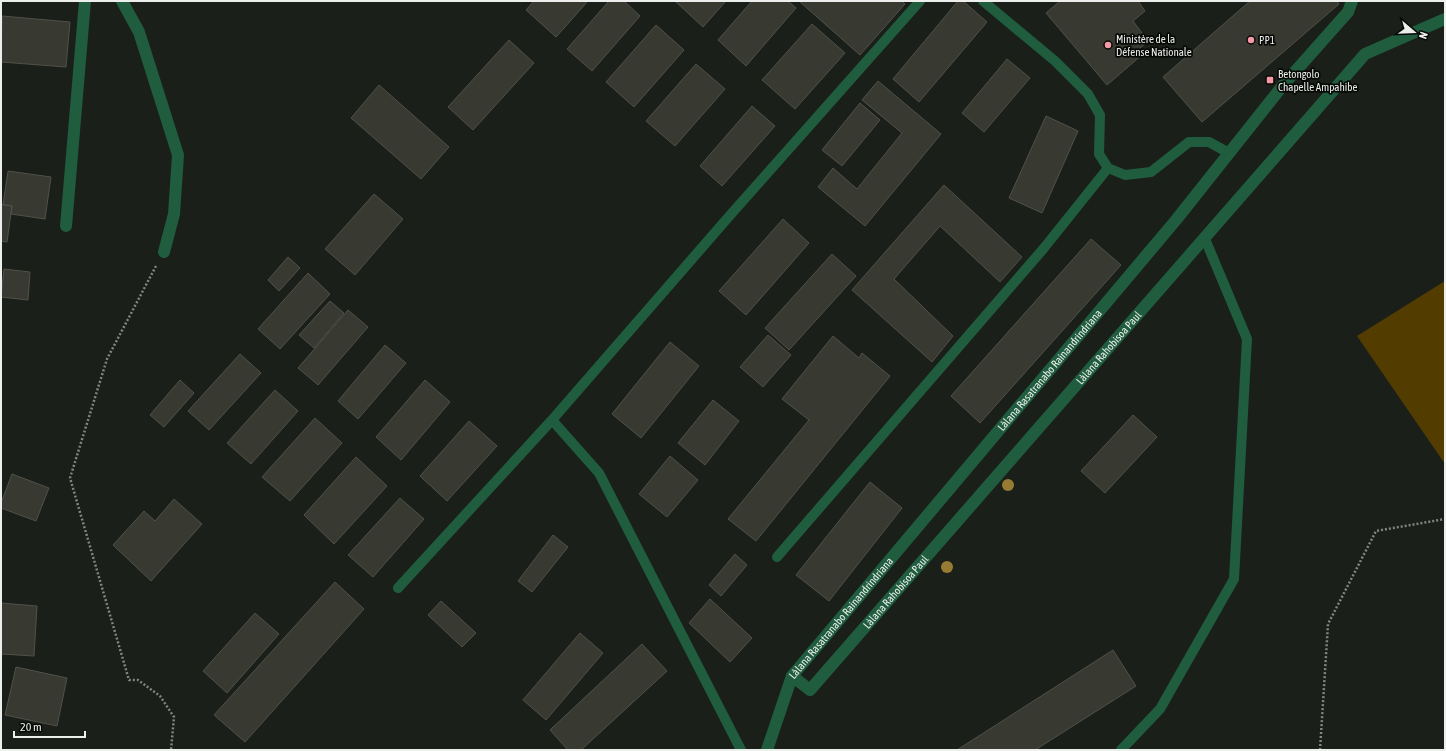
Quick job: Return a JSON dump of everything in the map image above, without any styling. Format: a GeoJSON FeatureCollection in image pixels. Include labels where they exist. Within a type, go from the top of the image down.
{"type":"FeatureCollection","features":[{"type":"Feature","properties":{"kind":"street"},"geometry":{"type":"LineString","coordinates":[[66,226],[85,1]]}},
{"type":"Feature","properties":{"kind":"street"},"geometry":{"type":"LineString","coordinates":[[122,1],[139,32],[157,93],[178,155],[174,214],[164,252]]}},
{"type":"Feature","properties":{"kind":"street","name":"Làlana Rasatranabo Rainandrindriana"},"geometry":{"type":"LineString","coordinates":[[767,750],[792,676],[1176,220],[1284,84],[1348,12],[1352,1]]}},
{"type":"Feature","properties":{"kind":"street","name":"Làlana Rahobisoa Paul"},"geometry":{"type":"LineString","coordinates":[[792,676],[810,690],[1365,54],[1445,19]]}},
{"type":"Feature","properties":{"kind":"lane"},"geometry":{"type":"LineString","coordinates":[[398,588],[552,420],[732,212],[920,1]]}},
{"type":"Feature","properties":{"kind":"lane"},"geometry":{"type":"LineString","coordinates":[[983,1],[1055,61],[1088,94],[1100,115],[1099,154],[1108,168],[1125,175],[1151,172],[1189,142],[1209,142],[1229,153]]}},
{"type":"Feature","properties":{"kind":"lane"},"geometry":{"type":"LineString","coordinates":[[777,557],[1044,248],[1108,168]]}},
{"type":"Feature","properties":{"kind":"lane"},"geometry":{"type":"LineString","coordinates":[[1121,750],[1160,709],[1234,579],[1247,339],[1205,239]]}},
{"type":"Feature","properties":{"kind":"lane"},"geometry":{"type":"LineString","coordinates":[[552,420],[599,473],[741,750]]}},
{"type":"Feature","properties":{"kind":"path"},"geometry":{"type":"LineString","coordinates":[[164,252],[107,359],[70,478],[129,680],[138,680],[160,696],[174,717],[171,750]]}},
{"type":"Feature","properties":{"kind":"path"},"geometry":{"type":"LineString","coordinates":[[1320,750],[1328,624],[1376,530],[1445,519]]}},
{"type":"Feature","properties":{"kind":"shaded area"},"geometry":{"type":"Polygon","coordinates":[[[1445,281],[1445,464],[1357,336],[1445,281]]]}},
{"type":"Feature","properties":{"kind":"building"},"geometry":{"type":"Polygon","coordinates":[[[534,1],[588,1],[556,37],[526,10],[534,1]]]}},
{"type":"Feature","properties":{"kind":"building"},"geometry":{"type":"Polygon","coordinates":[[[609,1],[624,1],[640,16],[592,71],[567,49],[609,1]]]}},
{"type":"Feature","properties":{"kind":"building"},"geometry":{"type":"Polygon","coordinates":[[[676,1],[726,1],[703,27],[676,1]]]}},
{"type":"Feature","properties":{"kind":"building"},"geometry":{"type":"Polygon","coordinates":[[[752,1],[788,1],[796,8],[746,66],[718,40],[752,1]]]}},
{"type":"Feature","properties":{"kind":"building"},"geometry":{"type":"Polygon","coordinates":[[[799,1],[902,1],[905,4],[860,55],[799,1]]]}},
{"type":"Feature","properties":{"kind":"building"},"geometry":{"type":"Polygon","coordinates":[[[958,1],[963,1],[987,22],[919,102],[893,79],[958,1]]]}},
{"type":"Feature","properties":{"kind":"building","name":"Ministère de la Défense Nationale"},"geometry":{"type":"Polygon","coordinates":[[[1060,1],[1138,1],[1145,11],[1133,21],[1148,41],[1139,49],[1143,54],[1107,85],[1046,13],[1060,1]]]}},
{"type":"Feature","properties":{"kind":"building","name":"PP1"},"geometry":{"type":"Polygon","coordinates":[[[1250,1],[1336,1],[1339,4],[1202,122],[1163,77],[1250,1]]]}},
{"type":"Feature","properties":{"kind":"building"},"geometry":{"type":"Polygon","coordinates":[[[2,16],[70,22],[66,67],[1,62],[2,16]]]}},
{"type":"Feature","properties":{"kind":"building"},"geometry":{"type":"Polygon","coordinates":[[[812,24],[845,53],[795,109],[762,80],[812,24]]]}},
{"type":"Feature","properties":{"kind":"building"},"geometry":{"type":"Polygon","coordinates":[[[656,25],[684,50],[634,107],[606,82],[656,25]]]}},
{"type":"Feature","properties":{"kind":"building"},"geometry":{"type":"Polygon","coordinates":[[[509,40],[534,63],[473,130],[448,107],[509,40]]]}},
{"type":"Feature","properties":{"kind":"building"},"geometry":{"type":"Polygon","coordinates":[[[1007,59],[1030,78],[984,132],[962,113],[1007,59]]]}},
{"type":"Feature","properties":{"kind":"building"},"geometry":{"type":"Polygon","coordinates":[[[696,64],[725,89],[675,146],[646,121],[696,64]]]}},
{"type":"Feature","properties":{"kind":"building"},"geometry":{"type":"Polygon","coordinates":[[[878,81],[941,134],[865,226],[818,187],[833,168],[857,189],[902,133],[862,100],[878,81]]]}},
{"type":"Feature","properties":{"kind":"building"},"geometry":{"type":"Polygon","coordinates":[[[379,85],[449,147],[421,179],[351,118],[379,85]]]}},
{"type":"Feature","properties":{"kind":"building"},"geometry":{"type":"Polygon","coordinates":[[[860,103],[880,120],[842,166],[822,150],[860,103]]]}},
{"type":"Feature","properties":{"kind":"building"},"geometry":{"type":"Polygon","coordinates":[[[752,106],[775,126],[722,186],[700,166],[752,106]]]}},
{"type":"Feature","properties":{"kind":"building"},"geometry":{"type":"Polygon","coordinates":[[[1046,116],[1078,131],[1042,213],[1009,198],[1046,116]]]}},
{"type":"Feature","properties":{"kind":"building"},"geometry":{"type":"Polygon","coordinates":[[[8,171],[51,177],[45,219],[11,214],[12,206],[3,205],[8,171]]]}},
{"type":"Feature","properties":{"kind":"building"},"geometry":{"type":"Polygon","coordinates":[[[944,185],[1022,257],[1000,282],[940,226],[894,279],[953,336],[932,362],[852,290],[944,185]]]}},
{"type":"Feature","properties":{"kind":"building"},"geometry":{"type":"Polygon","coordinates":[[[374,194],[403,219],[355,275],[325,249],[374,194]]]}},
{"type":"Feature","properties":{"kind":"building"},"geometry":{"type":"Polygon","coordinates":[[[1,204],[12,206],[7,242],[1,241],[1,204]]]}},
{"type":"Feature","properties":{"kind":"building"},"geometry":{"type":"Polygon","coordinates":[[[783,219],[809,243],[746,315],[719,291],[783,219]]]}},
{"type":"Feature","properties":{"kind":"building"},"geometry":{"type":"Polygon","coordinates":[[[1091,239],[1121,265],[980,423],[951,396],[1091,239]]]}},
{"type":"Feature","properties":{"kind":"building"},"geometry":{"type":"Polygon","coordinates":[[[832,254],[856,276],[789,350],[765,328],[832,254]]]}},
{"type":"Feature","properties":{"kind":"building"},"geometry":{"type":"Polygon","coordinates":[[[288,257],[300,268],[279,291],[268,280],[288,257]]]}},
{"type":"Feature","properties":{"kind":"building"},"geometry":{"type":"Polygon","coordinates":[[[4,269],[30,272],[28,300],[1,297],[4,269]]]}},
{"type":"Feature","properties":{"kind":"building"},"geometry":{"type":"Polygon","coordinates":[[[308,273],[330,294],[280,349],[258,329],[308,273]]]}},
{"type":"Feature","properties":{"kind":"building"},"geometry":{"type":"Polygon","coordinates":[[[330,301],[344,313],[314,348],[299,335],[330,301]]]}},
{"type":"Feature","properties":{"kind":"building"},"geometry":{"type":"Polygon","coordinates":[[[348,310],[368,327],[318,385],[298,368],[348,310]]]}},
{"type":"Feature","properties":{"kind":"building"},"geometry":{"type":"Polygon","coordinates":[[[768,335],[791,355],[763,387],[740,367],[768,335]]]}},
{"type":"Feature","properties":{"kind":"building"},"geometry":{"type":"Polygon","coordinates":[[[833,336],[859,358],[862,353],[890,376],[756,541],[728,519],[809,420],[782,399],[833,336]]]}},
{"type":"Feature","properties":{"kind":"building"},"geometry":{"type":"Polygon","coordinates":[[[670,342],[699,366],[641,438],[612,414],[670,342]]]}},
{"type":"Feature","properties":{"kind":"building"},"geometry":{"type":"Polygon","coordinates":[[[385,345],[406,363],[358,419],[338,401],[385,345]]]}},
{"type":"Feature","properties":{"kind":"building"},"geometry":{"type":"Polygon","coordinates":[[[240,354],[261,373],[209,430],[188,411],[240,354]]]}},
{"type":"Feature","properties":{"kind":"building"},"geometry":{"type":"Polygon","coordinates":[[[180,380],[194,393],[164,427],[150,415],[180,380]]]}},
{"type":"Feature","properties":{"kind":"building"},"geometry":{"type":"Polygon","coordinates":[[[425,380],[450,402],[401,460],[376,437],[425,380]]]}},
{"type":"Feature","properties":{"kind":"building"},"geometry":{"type":"Polygon","coordinates":[[[275,390],[298,411],[251,464],[227,443],[275,390]]]}},
{"type":"Feature","properties":{"kind":"building"},"geometry":{"type":"Polygon","coordinates":[[[713,400],[739,421],[705,465],[678,443],[713,400]]]}},
{"type":"Feature","properties":{"kind":"building"},"geometry":{"type":"Polygon","coordinates":[[[1133,415],[1157,437],[1105,493],[1081,471],[1133,415]]]}},
{"type":"Feature","properties":{"kind":"building"},"geometry":{"type":"Polygon","coordinates":[[[315,418],[342,443],[290,501],[262,477],[315,418]]]}},
{"type":"Feature","properties":{"kind":"building"},"geometry":{"type":"Polygon","coordinates":[[[469,421],[497,446],[447,501],[420,476],[469,421]]]}},
{"type":"Feature","properties":{"kind":"building"},"geometry":{"type":"Polygon","coordinates":[[[670,456],[698,480],[667,517],[639,494],[670,456]]]}},
{"type":"Feature","properties":{"kind":"building"},"geometry":{"type":"Polygon","coordinates":[[[356,457],[387,486],[334,544],[304,515],[356,457]]]}},
{"type":"Feature","properties":{"kind":"building"},"geometry":{"type":"Polygon","coordinates":[[[12,474],[49,488],[36,521],[1,508],[1,503],[12,474]]]}},
{"type":"Feature","properties":{"kind":"building"},"geometry":{"type":"Polygon","coordinates":[[[870,482],[902,508],[829,601],[796,575],[870,482]]]}},
{"type":"Feature","properties":{"kind":"building"},"geometry":{"type":"Polygon","coordinates":[[[400,498],[424,519],[373,577],[348,555],[400,498]]]}},
{"type":"Feature","properties":{"kind":"building"},"geometry":{"type":"Polygon","coordinates":[[[174,499],[202,524],[151,581],[113,545],[144,511],[155,521],[174,499]]]}},
{"type":"Feature","properties":{"kind":"building"},"geometry":{"type":"Polygon","coordinates":[[[553,535],[568,547],[532,592],[518,581],[553,535]]]}},
{"type":"Feature","properties":{"kind":"building"},"geometry":{"type":"Polygon","coordinates":[[[735,554],[747,565],[721,596],[709,585],[735,554]]]}},
{"type":"Feature","properties":{"kind":"building"},"geometry":{"type":"Polygon","coordinates":[[[335,582],[364,609],[245,742],[214,715],[335,582]]]}},
{"type":"Feature","properties":{"kind":"building"},"geometry":{"type":"Polygon","coordinates":[[[710,599],[752,638],[730,662],[689,623],[710,599]]]}},
{"type":"Feature","properties":{"kind":"building"},"geometry":{"type":"Polygon","coordinates":[[[441,601],[476,633],[462,647],[428,615],[441,601]]]}},
{"type":"Feature","properties":{"kind":"building"},"geometry":{"type":"Polygon","coordinates":[[[1,603],[37,606],[34,656],[1,654],[1,603]]]}},
{"type":"Feature","properties":{"kind":"building"},"geometry":{"type":"Polygon","coordinates":[[[255,613],[279,634],[227,693],[203,671],[255,613]]]}},
{"type":"Feature","properties":{"kind":"building"},"geometry":{"type":"Polygon","coordinates":[[[580,633],[603,653],[546,720],[523,700],[580,633]]]}},
{"type":"Feature","properties":{"kind":"building"},"geometry":{"type":"Polygon","coordinates":[[[642,644],[667,671],[581,750],[568,750],[550,730],[642,644]]]}},
{"type":"Feature","properties":{"kind":"building"},"geometry":{"type":"Polygon","coordinates":[[[1113,650],[1136,686],[1035,750],[957,750],[1113,650]]]}},
{"type":"Feature","properties":{"kind":"building"},"geometry":{"type":"Polygon","coordinates":[[[16,667],[67,678],[57,726],[5,715],[16,667]]]}},
{"type":"Feature","properties":{"kind":"place","name":"PP1"},"geometry":{"type":"Point","coordinates":[1251,40]}},
{"type":"Feature","properties":{"kind":"place","name":"Ministère de la Défense Nationale"},"geometry":{"type":"Point","coordinates":[1108,45]}},
{"type":"Feature","properties":{"kind":"place","name":"Betongolo Chapelle Ampahibe"},"geometry":{"type":"Point","coordinates":[1270,80]}}]}
